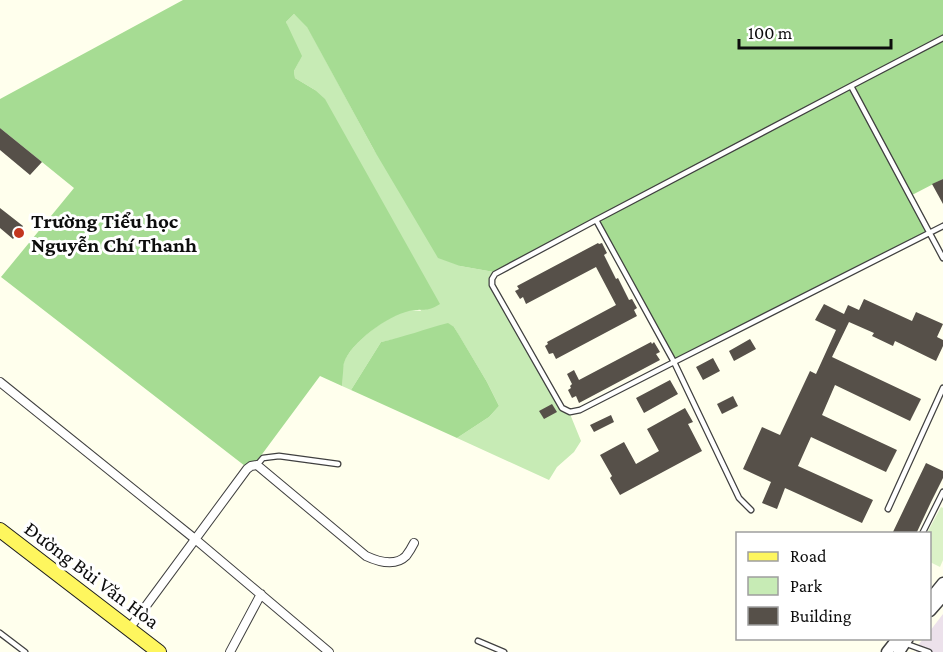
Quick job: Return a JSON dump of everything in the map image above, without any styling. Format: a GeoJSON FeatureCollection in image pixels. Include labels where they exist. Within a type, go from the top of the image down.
{"type":"FeatureCollection","features":[{"type":"Feature","properties":{"kind":"main road","name":"Đường Bùi Văn Hòa"},"geometry":{"type":"LineString","coordinates":[[0,530],[159,652]]}},
{"type":"Feature","properties":{"kind":"street"},"geometry":{"type":"LineString","coordinates":[[0,382],[195,539],[329,652]]}},
{"type":"Feature","properties":{"kind":"street"},"geometry":{"type":"LineString","coordinates":[[129,629],[251,466],[257,465],[366,556],[379,562],[389,563],[404,558],[414,543]]}},
{"type":"Feature","properties":{"kind":"street"},"geometry":{"type":"LineString","coordinates":[[931,605],[943,583]]}},
{"type":"Feature","properties":{"kind":"street"},"geometry":{"type":"LineString","coordinates":[[230,652],[261,594]]}},
{"type":"Feature","properties":{"kind":"street"},"geometry":{"type":"LineString","coordinates":[[931,605],[943,596]]}},
{"type":"Feature","properties":{"kind":"street"},"geometry":{"type":"LineString","coordinates":[[887,652],[902,643]]}},
{"type":"Feature","properties":{"kind":"lane"},"geometry":{"type":"LineString","coordinates":[[943,38],[495,274],[492,285],[562,408],[570,412],[580,410],[943,226]]}},
{"type":"Feature","properties":{"kind":"lane"},"geometry":{"type":"LineString","coordinates":[[851,86],[943,258]]}},
{"type":"Feature","properties":{"kind":"lane"},"geometry":{"type":"LineString","coordinates":[[596,220],[674,362],[740,498],[751,510]]}},
{"type":"Feature","properties":{"kind":"lane"},"geometry":{"type":"LineString","coordinates":[[888,509],[943,388]]}},
{"type":"Feature","properties":{"kind":"lane"},"geometry":{"type":"LineString","coordinates":[[257,465],[263,458],[279,456],[338,464]]}},
{"type":"Feature","properties":{"kind":"lane"},"geometry":{"type":"LineString","coordinates":[[923,532],[943,492]]}},
{"type":"Feature","properties":{"kind":"lane"},"geometry":{"type":"LineString","coordinates":[[0,633],[25,652]]}},
{"type":"Feature","properties":{"kind":"lane"},"geometry":{"type":"LineString","coordinates":[[478,641],[504,652]]}},
{"type":"Feature","properties":{"kind":"lane"},"geometry":{"type":"LineString","coordinates":[[902,643],[929,652]]}},
{"type":"Feature","properties":{"kind":"shaded area"},"geometry":{"type":"Polygon","coordinates":[[[943,614],[943,652],[916,652],[922,640],[931,640],[931,630],[943,614]]]}},
{"type":"Feature","properties":{"kind":"green space"},"geometry":{"type":"Polygon","coordinates":[[[183,0],[943,0],[943,35],[494,272],[460,266],[438,258],[374,150],[307,27],[294,14],[286,22],[302,56],[294,71],[295,78],[325,99],[440,304],[400,314],[371,331],[348,355],[344,365],[342,386],[320,376],[257,461],[245,466],[1,277],[74,188],[0,128],[0,99],[183,0]]]}},
{"type":"Feature","properties":{"kind":"green space"},"geometry":{"type":"Polygon","coordinates":[[[294,14],[307,26],[374,150],[460,266],[494,272],[490,285],[560,409],[570,414],[581,441],[574,452],[557,467],[549,480],[457,438],[489,417],[499,406],[454,327],[381,342],[351,390],[342,386],[344,362],[348,354],[363,338],[383,322],[402,312],[421,311],[315,90],[295,78],[294,71],[299,61],[286,22],[294,14]]]}},
{"type":"Feature","properties":{"kind":"green space"},"geometry":{"type":"Polygon","coordinates":[[[943,40],[943,179],[912,195],[854,87],[943,40]]]}},
{"type":"Feature","properties":{"kind":"green space"},"geometry":{"type":"Polygon","coordinates":[[[850,89],[927,232],[675,359],[599,221],[850,89]]]}},
{"type":"Feature","properties":{"kind":"green space"},"geometry":{"type":"Polygon","coordinates":[[[448,323],[459,335],[499,406],[489,417],[457,438],[351,390],[381,342],[448,323]]]}},
{"type":"Feature","properties":{"kind":"green space"},"geometry":{"type":"Polygon","coordinates":[[[941,507],[943,508],[943,560],[940,567],[931,562],[931,532],[928,532],[941,507]]]}},
{"type":"Feature","properties":{"kind":"building"},"geometry":{"type":"Polygon","coordinates":[[[0,128],[42,162],[30,175],[0,150],[0,128]]]}},
{"type":"Feature","properties":{"kind":"building"},"geometry":{"type":"Polygon","coordinates":[[[943,179],[943,204],[932,184],[943,179]]]}},
{"type":"Feature","properties":{"kind":"building"},"geometry":{"type":"Polygon","coordinates":[[[0,208],[23,226],[13,239],[0,228],[0,208]]]}},
{"type":"Feature","properties":{"kind":"building"},"geometry":{"type":"Polygon","coordinates":[[[598,243],[602,243],[607,253],[604,255],[616,279],[618,278],[629,300],[632,299],[637,308],[634,310],[637,316],[556,359],[553,353],[549,354],[545,346],[547,342],[616,305],[596,267],[526,304],[523,297],[520,299],[515,291],[519,289],[517,286],[598,243]]]}},
{"type":"Feature","properties":{"kind":"building"},"geometry":{"type":"Polygon","coordinates":[[[864,299],[912,321],[916,312],[943,324],[937,337],[943,340],[943,346],[936,361],[895,341],[893,346],[872,336],[874,333],[849,322],[832,357],[921,399],[910,421],[835,385],[822,415],[897,450],[886,472],[811,437],[798,466],[873,500],[862,523],[785,488],[777,509],[762,503],[771,482],[743,469],[762,427],[780,435],[810,371],[816,374],[836,330],[815,320],[824,304],[844,314],[848,305],[859,310],[864,299]]]}},
{"type":"Feature","properties":{"kind":"building"},"geometry":{"type":"Polygon","coordinates":[[[750,339],[756,349],[734,361],[729,351],[750,339]]]}},
{"type":"Feature","properties":{"kind":"building"},"geometry":{"type":"Polygon","coordinates":[[[651,342],[652,344],[654,342],[660,352],[656,354],[660,360],[579,403],[576,396],[572,398],[568,390],[572,384],[567,374],[574,370],[579,380],[651,342]]]}},
{"type":"Feature","properties":{"kind":"building"},"geometry":{"type":"Polygon","coordinates":[[[713,358],[720,371],[703,380],[696,367],[713,358]]]}},
{"type":"Feature","properties":{"kind":"building"},"geometry":{"type":"Polygon","coordinates":[[[670,380],[678,394],[644,413],[636,398],[670,380]]]}},
{"type":"Feature","properties":{"kind":"building"},"geometry":{"type":"Polygon","coordinates":[[[733,396],[738,406],[722,414],[717,404],[733,396]]]}},
{"type":"Feature","properties":{"kind":"building"},"geometry":{"type":"Polygon","coordinates":[[[552,404],[557,412],[544,419],[539,411],[552,404]]]}},
{"type":"Feature","properties":{"kind":"building"},"geometry":{"type":"Polygon","coordinates":[[[685,408],[693,422],[688,424],[702,451],[620,495],[600,455],[624,442],[636,464],[659,451],[647,429],[685,408]]]}},
{"type":"Feature","properties":{"kind":"building"},"geometry":{"type":"Polygon","coordinates":[[[611,415],[614,422],[594,432],[590,425],[611,415]]]}},
{"type":"Feature","properties":{"kind":"building"},"geometry":{"type":"Polygon","coordinates":[[[926,463],[943,471],[943,478],[917,532],[893,532],[926,463]]]}},
{"type":"Feature","properties":{"kind":"place","name":"Trường Tiểu học Nguyễn Chí Thanh"},"geometry":{"type":"Point","coordinates":[19,233]}}]}
